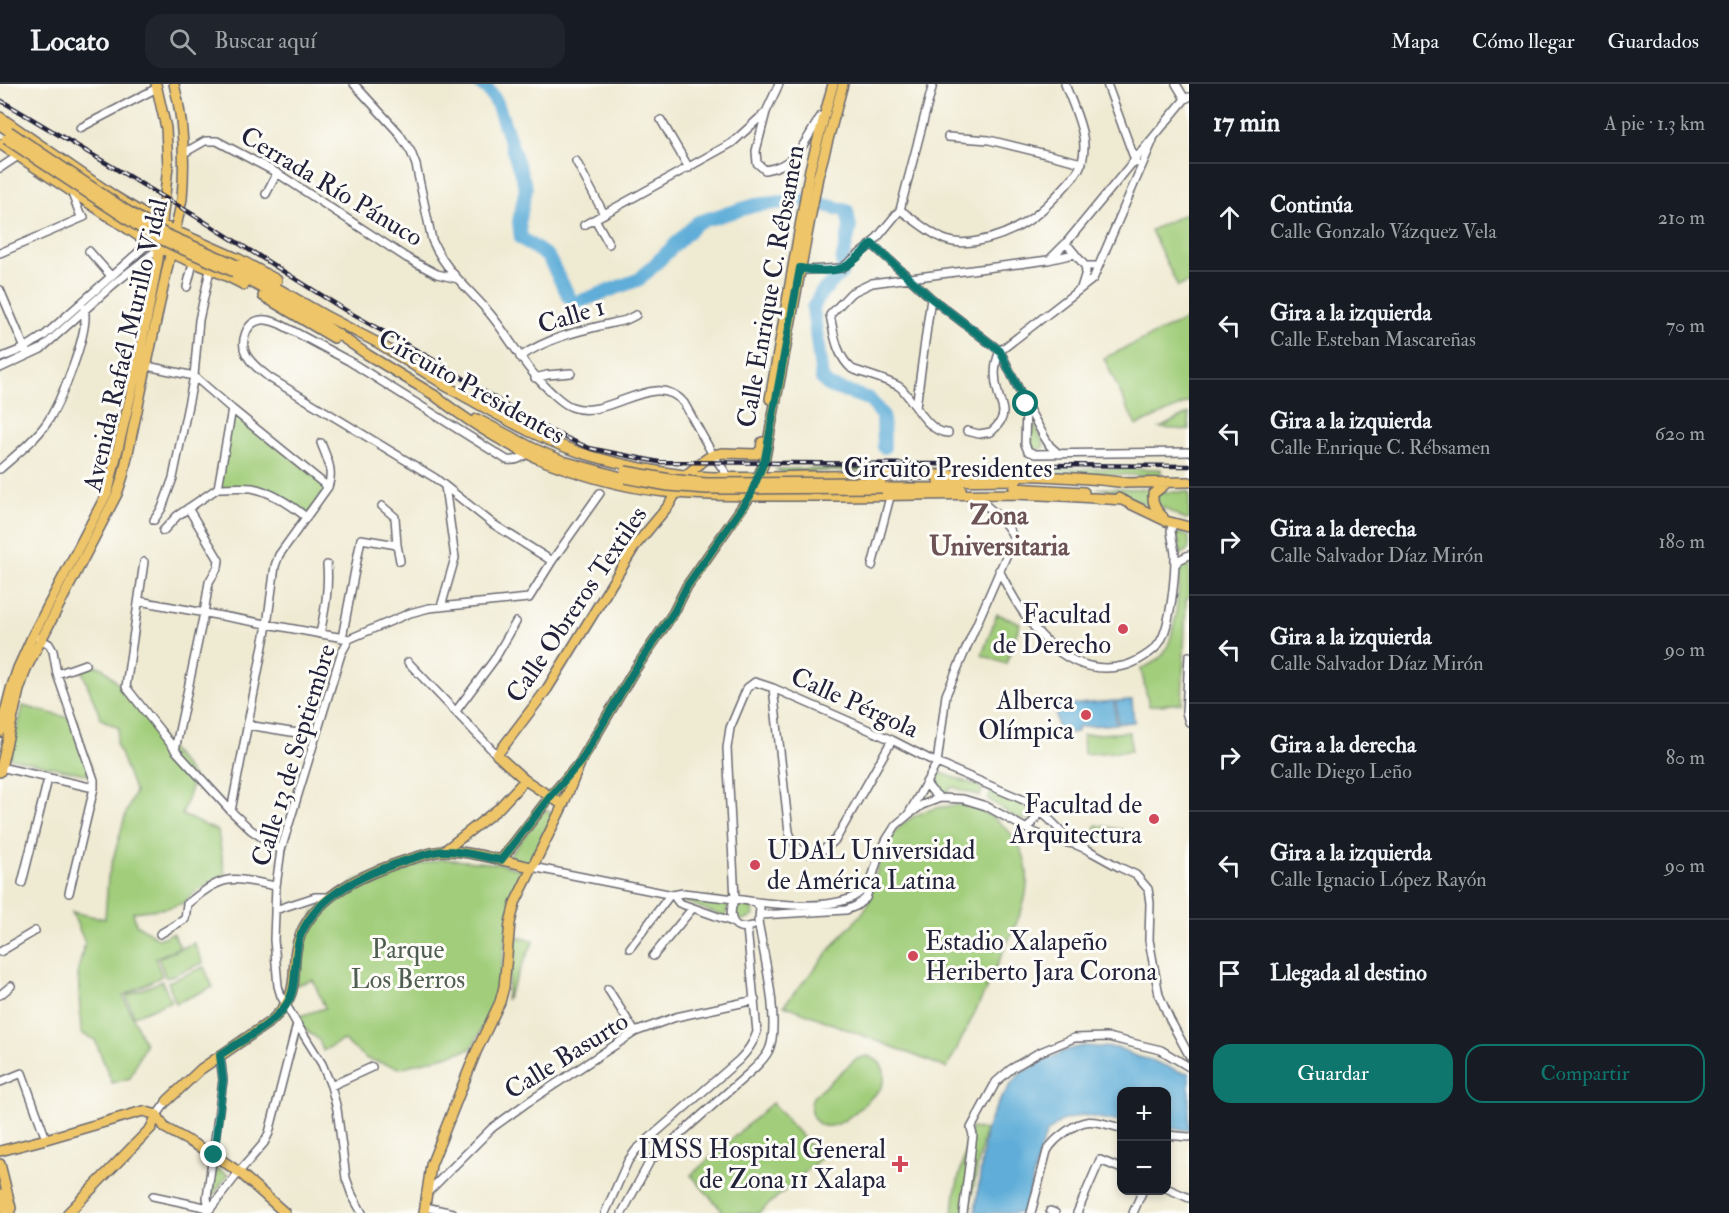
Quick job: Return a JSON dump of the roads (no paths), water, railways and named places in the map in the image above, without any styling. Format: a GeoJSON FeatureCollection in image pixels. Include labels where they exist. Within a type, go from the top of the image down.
{"type":"FeatureCollection","features":[{"type":"Feature","properties":{"kind":"main road","name":"Calle Enrique C. Rébsamen"},"geometry":{"type":"LineString","coordinates":[[424,1210],[431,1165],[476,1052],[500,1002],[504,987],[510,923],[515,903],[563,805],[581,761],[632,674],[674,612],[687,586],[750,496],[765,459],[810,169],[822,116],[833,84]]}},
{"type":"Feature","properties":{"kind":"main road","name":"Calle Enrique C. Rébsamen"},"geometry":{"type":"LineString","coordinates":[[686,475],[713,455],[757,454],[761,449],[796,267],[843,84]]}},
{"type":"Feature","properties":{"kind":"main road","name":"Avenida Rafaél Murillo Vidal"},"geometry":{"type":"LineString","coordinates":[[0,769],[19,690],[37,637],[108,491],[135,375],[155,299],[170,254],[182,199],[184,176],[182,130],[176,85]]}},
{"type":"Feature","properties":{"kind":"main road","name":"Avenida Rafaél Murillo Vidal"},"geometry":{"type":"LineString","coordinates":[[0,732],[18,668],[117,494],[123,476],[147,366],[168,166],[168,141],[157,86]]}},
{"type":"Feature","properties":{"kind":"main road"},"geometry":{"type":"LineString","coordinates":[[0,117],[114,196],[162,225],[252,266],[378,343]]}},
{"type":"Feature","properties":{"kind":"main road","name":"Circuito Presidentes"},"geometry":{"type":"LineString","coordinates":[[0,125],[4,137],[126,210],[158,229],[378,343],[473,406],[538,442],[625,474],[706,483],[1008,480],[1189,482]]}},
{"type":"Feature","properties":{"kind":"main road"},"geometry":{"type":"LineString","coordinates":[[4,137],[18,156],[148,243],[235,280],[321,331],[368,355]]}},
{"type":"Feature","properties":{"kind":"main road"},"geometry":{"type":"LineString","coordinates":[[104,213],[113,210],[116,203],[114,196]]}},
{"type":"Feature","properties":{"kind":"main road"},"geometry":{"type":"LineString","coordinates":[[191,262],[188,253],[197,242]]}},
{"type":"Feature","properties":{"kind":"main road","name":"Circuito Presidentes"},"geometry":{"type":"LineString","coordinates":[[235,268],[435,396],[535,449],[563,461],[669,486],[706,489],[1041,488],[1102,494],[1122,500],[1170,523],[1189,527]]}},
{"type":"Feature","properties":{"kind":"main road"},"geometry":{"type":"LineString","coordinates":[[444,385],[509,422],[569,449],[656,471],[686,475],[758,477],[999,474],[1082,477],[1128,483]]}},
{"type":"Feature","properties":{"kind":"main road"},"geometry":{"type":"LineString","coordinates":[[435,396],[466,419],[527,454],[591,476],[652,490],[750,496],[890,497],[972,494],[1045,495],[1122,500]]}},
{"type":"Feature","properties":{"kind":"main road"},"geometry":{"type":"LineString","coordinates":[[652,490],[660,488],[665,483],[664,477],[656,471]]}},
{"type":"Feature","properties":{"kind":"main road","name":"Calle Obreros Textiles"},"geometry":{"type":"LineString","coordinates":[[497,755],[547,689],[634,546],[669,505],[686,475]]}},
{"type":"Feature","properties":{"kind":"main road"},"geometry":{"type":"LineString","coordinates":[[739,476],[746,483],[750,496]]}},
{"type":"Feature","properties":{"kind":"main road"},"geometry":{"type":"LineString","coordinates":[[827,496],[835,487],[833,480],[828,476]]}},
{"type":"Feature","properties":{"kind":"main road"},"geometry":{"type":"LineString","coordinates":[[855,496],[850,492],[849,486],[851,480],[856,476]]}},
{"type":"Feature","properties":{"kind":"main road"},"geometry":{"type":"LineString","coordinates":[[1168,482],[1153,494],[1152,501],[1155,508],[1170,523]]}},
{"type":"Feature","properties":{"kind":"main road"},"geometry":{"type":"LineString","coordinates":[[497,755],[525,780],[563,805]]}},
{"type":"Feature","properties":{"kind":"main road","name":"Calle Enrique C. Rébsamen"},"geometry":{"type":"LineString","coordinates":[[501,860],[581,761]]}},
{"type":"Feature","properties":{"kind":"main road"},"geometry":{"type":"LineString","coordinates":[[444,851],[498,809],[525,780]]}},
{"type":"Feature","properties":{"kind":"main road"},"geometry":{"type":"LineString","coordinates":[[167,1101],[201,1069],[271,1021],[286,1005],[292,994],[297,948],[307,922],[331,897],[346,886],[391,865],[444,851],[532,867]]}},
{"type":"Feature","properties":{"kind":"main road"},"geometry":{"type":"LineString","coordinates":[[0,1151],[143,1111],[157,1115],[165,1128],[214,1155],[238,1172],[285,1213]]}},
{"type":"Feature","properties":{"kind":"main road"},"geometry":{"type":"LineString","coordinates":[[68,1213],[151,1128],[157,1115]]}},
{"type":"Feature","properties":{"kind":"main road"},"geometry":{"type":"LineString","coordinates":[[0,1164],[11,1208],[8,1213],[3,1208],[0,1194]]}},
{"type":"Feature","properties":{"kind":"street"},"geometry":{"type":"LineString","coordinates":[[354,84],[398,132],[411,152],[416,165],[432,240],[447,269],[492,316],[535,378],[564,403],[583,410],[596,410],[645,393],[663,391],[671,393],[684,404],[713,455],[728,476]]}},
{"type":"Feature","properties":{"kind":"street"},"geometry":{"type":"LineString","coordinates":[[779,84],[766,112],[756,151],[757,163],[765,170],[778,168],[794,158],[822,116],[828,84]]}},
{"type":"Feature","properties":{"kind":"street"},"geometry":{"type":"LineString","coordinates":[[796,267],[842,268],[872,244],[900,210],[933,84]]}},
{"type":"Feature","properties":{"kind":"street"},"geometry":{"type":"LineString","coordinates":[[900,210],[938,236],[963,243],[1001,236],[1039,214],[1075,175],[1082,163],[1085,147],[1083,136],[1065,84]]}},
{"type":"Feature","properties":{"kind":"street"},"geometry":{"type":"LineString","coordinates":[[967,431],[979,434],[991,432],[1001,421],[1003,411],[995,374],[995,361],[1000,351],[1093,279],[1138,164],[1107,84]]}},
{"type":"Feature","properties":{"kind":"street"},"geometry":{"type":"LineString","coordinates":[[1048,260],[1138,164],[1153,140],[1187,98],[1176,84]]}},
{"type":"Feature","properties":{"kind":"street"},"geometry":{"type":"LineString","coordinates":[[80,128],[157,86]]}},
{"type":"Feature","properties":{"kind":"street"},"geometry":{"type":"LineString","coordinates":[[584,225],[732,143],[766,112]]}},
{"type":"Feature","properties":{"kind":"street"},"geometry":{"type":"LineString","coordinates":[[661,120],[688,168]]}},
{"type":"Feature","properties":{"kind":"street"},"geometry":{"type":"LineString","coordinates":[[948,137],[990,140],[1082,163]]}},
{"type":"Feature","properties":{"kind":"street","name":"Cerrada Río Pánuco"},"geometry":{"type":"LineString","coordinates":[[184,153],[205,141],[217,141],[277,173],[407,258],[437,274],[458,279]]}},
{"type":"Feature","properties":{"kind":"street"},"geometry":{"type":"LineString","coordinates":[[0,168],[18,156]]}},
{"type":"Feature","properties":{"kind":"street"},"geometry":{"type":"LineString","coordinates":[[576,160],[604,214]]}},
{"type":"Feature","properties":{"kind":"street"},"geometry":{"type":"LineString","coordinates":[[266,194],[277,173]]}},
{"type":"Feature","properties":{"kind":"street"},"geometry":{"type":"LineString","coordinates":[[0,253],[82,217],[71,191]]}},
{"type":"Feature","properties":{"kind":"street"},"geometry":{"type":"LineString","coordinates":[[595,219],[609,244]]}},
{"type":"Feature","properties":{"kind":"street"},"geometry":{"type":"LineString","coordinates":[[0,368],[28,356],[50,342],[111,276],[148,243],[162,225]]}},
{"type":"Feature","properties":{"kind":"street"},"geometry":{"type":"LineString","coordinates":[[0,358],[25,348],[45,335],[159,249],[174,231]]}},
{"type":"Feature","properties":{"kind":"street"},"geometry":{"type":"LineString","coordinates":[[1066,243],[1085,266],[1086,272],[1081,288]]}},
{"type":"Feature","properties":{"kind":"street"},"geometry":{"type":"LineString","coordinates":[[872,244],[931,298],[1000,351],[1045,438],[1059,454]]}},
{"type":"Feature","properties":{"kind":"street"},"geometry":{"type":"LineString","coordinates":[[89,251],[111,276]]}},
{"type":"Feature","properties":{"kind":"street"},"geometry":{"type":"LineString","coordinates":[[948,433],[932,427],[899,386],[848,366],[841,357],[830,315],[851,293],[872,283],[1048,260],[1074,254]]}},
{"type":"Feature","properties":{"kind":"street"},"geometry":{"type":"LineString","coordinates":[[187,287],[191,262]]}},
{"type":"Feature","properties":{"kind":"street"},"geometry":{"type":"LineString","coordinates":[[1085,266],[1098,266]]}},
{"type":"Feature","properties":{"kind":"street"},"geometry":{"type":"LineString","coordinates":[[154,520],[162,508],[173,478],[194,376],[199,320],[210,270]]}},
{"type":"Feature","properties":{"kind":"street"},"geometry":{"type":"LineString","coordinates":[[0,290],[28,356]]}},
{"type":"Feature","properties":{"kind":"street"},"geometry":{"type":"LineString","coordinates":[[916,407],[931,298]]}},
{"type":"Feature","properties":{"kind":"street"},"geometry":{"type":"LineString","coordinates":[[0,469],[35,438],[56,408],[85,329],[83,306]]}},
{"type":"Feature","properties":{"kind":"street","name":"Calle 1"},"geometry":{"type":"LineString","coordinates":[[520,357],[534,347],[556,338],[626,320],[636,315]]}},
{"type":"Feature","properties":{"kind":"street"},"geometry":{"type":"LineString","coordinates":[[527,454],[521,459],[507,460],[350,361],[280,324],[260,320],[251,325],[243,342],[244,352],[250,362],[270,378],[435,478],[493,524],[552,561],[600,493]]}},
{"type":"Feature","properties":{"kind":"street"},"geometry":{"type":"LineString","coordinates":[[147,366],[194,376],[328,487]]}},
{"type":"Feature","properties":{"kind":"street"},"geometry":{"type":"LineString","coordinates":[[535,378],[571,373]]}},
{"type":"Feature","properties":{"kind":"street"},"geometry":{"type":"LineString","coordinates":[[1026,404],[1025,444],[1028,451],[1035,454],[1189,452]]}},
{"type":"Feature","properties":{"kind":"street"},"geometry":{"type":"LineString","coordinates":[[218,488],[232,409]]}},
{"type":"Feature","properties":{"kind":"street"},"geometry":{"type":"LineString","coordinates":[[231,812],[267,625],[275,566],[279,555],[331,480],[331,472],[321,443]]}},
{"type":"Feature","properties":{"kind":"street"},"geometry":{"type":"LineString","coordinates":[[441,607],[454,558],[445,486]]}},
{"type":"Feature","properties":{"kind":"street"},"geometry":{"type":"LineString","coordinates":[[163,531],[177,516],[218,488],[252,489],[272,494],[306,517]]}},
{"type":"Feature","properties":{"kind":"street"},"geometry":{"type":"LineString","coordinates":[[908,815],[937,763],[946,696],[1014,538],[1009,527],[972,494]]}},
{"type":"Feature","properties":{"kind":"street"},"geometry":{"type":"LineString","coordinates":[[872,566],[890,497]]}},
{"type":"Feature","properties":{"kind":"street"},"geometry":{"type":"LineString","coordinates":[[382,506],[395,518],[400,561]]}},
{"type":"Feature","properties":{"kind":"street"},"geometry":{"type":"LineString","coordinates":[[175,750],[209,582],[218,567],[219,560],[188,508]]}},
{"type":"Feature","properties":{"kind":"street"},"geometry":{"type":"LineString","coordinates":[[999,570],[1033,628],[1054,649],[1072,660],[1093,668],[1132,664],[1160,643],[1166,628],[1171,603],[1175,555],[1170,523]]}},
{"type":"Feature","properties":{"kind":"street","name":"Calle 13 de Septiembre"},"geometry":{"type":"LineString","coordinates":[[362,1213],[346,1178],[337,1109],[331,1086],[322,1064],[286,1005],[278,986],[275,965],[276,886],[281,850],[345,638],[361,539],[397,546]]}},
{"type":"Feature","properties":{"kind":"street"},"geometry":{"type":"LineString","coordinates":[[1174,568],[1179,560],[1189,555]]}},
{"type":"Feature","properties":{"kind":"street","name":"Calle 13 de Septiembre"},"geometry":{"type":"LineString","coordinates":[[345,638],[411,613],[441,607],[529,598],[552,561]]}},
{"type":"Feature","properties":{"kind":"street"},"geometry":{"type":"LineString","coordinates":[[144,562],[126,687],[175,750],[231,812],[251,830],[281,850]]}},
{"type":"Feature","properties":{"kind":"street"},"geometry":{"type":"LineString","coordinates":[[320,634],[327,604],[327,565]]}},
{"type":"Feature","properties":{"kind":"street"},"geometry":{"type":"LineString","coordinates":[[140,601],[345,638]]}},
{"type":"Feature","properties":{"kind":"street"},"geometry":{"type":"LineString","coordinates":[[456,711],[494,660],[516,622]]}},
{"type":"Feature","properties":{"kind":"street"},"geometry":{"type":"LineString","coordinates":[[37,637],[49,644],[53,651],[57,674],[94,780],[69,893]]}},
{"type":"Feature","properties":{"kind":"street"},"geometry":{"type":"LineString","coordinates":[[1189,656],[1186,712],[1189,722]]}},
{"type":"Feature","properties":{"kind":"street"},"geometry":{"type":"LineString","coordinates":[[408,662],[497,755]]}},
{"type":"Feature","properties":{"kind":"street"},"geometry":{"type":"LineString","coordinates":[[57,674],[85,664]]}},
{"type":"Feature","properties":{"kind":"street","name":"Calle Pérgola"},"geometry":{"type":"LineString","coordinates":[[735,899],[727,748],[730,728],[747,688],[755,682],[892,740],[937,763],[1026,801],[1041,812],[1074,844]]}},
{"type":"Feature","properties":{"kind":"street"},"geometry":{"type":"LineString","coordinates":[[773,688],[789,832],[796,848],[803,852],[812,853],[822,850],[836,839],[892,740]]}},
{"type":"Feature","properties":{"kind":"street"},"geometry":{"type":"LineString","coordinates":[[247,725],[316,736]]}},
{"type":"Feature","properties":{"kind":"street"},"geometry":{"type":"LineString","coordinates":[[0,769],[94,788]]}},
{"type":"Feature","properties":{"kind":"street"},"geometry":{"type":"LineString","coordinates":[[22,883],[48,779]]}},
{"type":"Feature","properties":{"kind":"street"},"geometry":{"type":"LineString","coordinates":[[926,783],[940,798]]}},
{"type":"Feature","properties":{"kind":"street"},"geometry":{"type":"LineString","coordinates":[[671,895],[679,903],[692,909],[747,928],[753,926],[759,918],[846,910],[866,898],[879,855],[887,839],[896,825],[908,815],[922,805],[940,798],[963,799],[986,806],[1051,840],[1074,844],[1136,874],[1148,889],[1149,940],[1159,995],[1189,1055]]}},
{"type":"Feature","properties":{"kind":"street"},"geometry":{"type":"LineString","coordinates":[[1027,829],[1041,812]]}},
{"type":"Feature","properties":{"kind":"street"},"geometry":{"type":"LineString","coordinates":[[532,867],[671,895],[683,893],[756,902],[829,903],[850,899],[870,883]]}},
{"type":"Feature","properties":{"kind":"street"},"geometry":{"type":"LineString","coordinates":[[159,934],[185,919],[187,904],[217,882],[238,879],[276,886]]}},
{"type":"Feature","properties":{"kind":"street"},"geometry":{"type":"LineString","coordinates":[[630,948],[671,895]]}},
{"type":"Feature","properties":{"kind":"street"},"geometry":{"type":"LineString","coordinates":[[275,910],[315,897],[331,897]]}},
{"type":"Feature","properties":{"kind":"street"},"geometry":{"type":"LineString","coordinates":[[733,922],[730,915],[735,899]]}},
{"type":"Feature","properties":{"kind":"street"},"geometry":{"type":"LineString","coordinates":[[622,1213],[651,1161],[762,1060],[770,1048],[772,1003],[759,908],[756,902]]}},
{"type":"Feature","properties":{"kind":"street"},"geometry":{"type":"LineString","coordinates":[[800,904],[801,914]]}},
{"type":"Feature","properties":{"kind":"street"},"geometry":{"type":"LineString","coordinates":[[653,956],[692,909]]}},
{"type":"Feature","properties":{"kind":"street"},"geometry":{"type":"LineString","coordinates":[[606,1213],[628,1161],[636,1150],[750,1049],[757,1032],[747,928]]}},
{"type":"Feature","properties":{"kind":"street"},"geometry":{"type":"LineString","coordinates":[[1,949],[35,931]]}},
{"type":"Feature","properties":{"kind":"street"},"geometry":{"type":"LineString","coordinates":[[0,995],[11,986]]}},
{"type":"Feature","properties":{"kind":"street"},"geometry":{"type":"LineString","coordinates":[[608,989],[635,1032]]}},
{"type":"Feature","properties":{"kind":"street","name":"Calle Basurto"},"geometry":{"type":"LineString","coordinates":[[426,1194],[492,1128],[635,1032],[676,1017],[755,1000]]}},
{"type":"Feature","properties":{"kind":"street"},"geometry":{"type":"LineString","coordinates":[[208,1211],[264,1143],[269,1133],[297,1024]]}},
{"type":"Feature","properties":{"kind":"street"},"geometry":{"type":"LineString","coordinates":[[963,1213],[973,1135],[971,1128],[996,1082],[1011,1069],[1038,1053],[1074,1038],[1108,1037],[1161,1050],[1189,1067]]}},
{"type":"Feature","properties":{"kind":"street"},"geometry":{"type":"LineString","coordinates":[[750,1049],[762,1060]]}},
{"type":"Feature","properties":{"kind":"street"},"geometry":{"type":"LineString","coordinates":[[208,1211],[207,1198],[223,1080],[220,1055]]}},
{"type":"Feature","properties":{"kind":"street"},"geometry":{"type":"LineString","coordinates":[[331,1086],[372,1067]]}},
{"type":"Feature","properties":{"kind":"street"},"geometry":{"type":"LineString","coordinates":[[0,1082],[22,1073],[46,1139]]}},
{"type":"Feature","properties":{"kind":"street"},"geometry":{"type":"LineString","coordinates":[[157,1115],[167,1101]]}},
{"type":"Feature","properties":{"kind":"street"},"geometry":{"type":"LineString","coordinates":[[1031,1213],[1047,1151],[1051,1144],[1072,1128],[1086,1121],[1117,1127]]}},
{"type":"Feature","properties":{"kind":"street"},"geometry":{"type":"LineString","coordinates":[[1171,1135],[1189,1137]]}},
{"type":"Feature","properties":{"kind":"street"},"geometry":{"type":"LineString","coordinates":[[1077,1213],[1100,1160],[1117,1167]]}},
{"type":"Feature","properties":{"kind":"street"},"geometry":{"type":"LineString","coordinates":[[1171,1190],[1189,1198]]}},
{"type":"Feature","properties":{"kind":"street"},"geometry":{"type":"LineString","coordinates":[[1133,1213],[1141,1195]]}},
{"type":"Feature","properties":{"kind":"street"},"geometry":{"type":"LineString","coordinates":[[153,1196],[208,1211]]}},
{"type":"Feature","properties":{"kind":"street"},"geometry":{"type":"LineString","coordinates":[[424,1210],[453,1213]]}},
{"type":"Feature","properties":{"kind":"water"},"geometry":{"type":"Polygon","coordinates":[[[1132,700],[1134,722],[1118,723],[1116,701],[1132,700]]]}},
{"type":"Feature","properties":{"kind":"water","name":"Alberca Olímpica"},"geometry":{"type":"Polygon","coordinates":[[[1114,701],[1116,724],[1077,727],[1077,732],[1058,734],[1055,706],[1114,701]]]}},
{"type":"Feature","properties":{"kind":"water"},"geometry":{"type":"Polygon","coordinates":[[[1083,1046],[1119,1048],[1135,1056],[1189,1073],[1189,1130],[1171,1128],[1171,1087],[1117,1087],[1117,1121],[1082,1115],[1061,1121],[1047,1133],[1041,1147],[1024,1213],[975,1213],[986,1130],[993,1112],[1011,1084],[1022,1072],[1067,1050],[1083,1046]]]}},
{"type":"Feature","properties":{"kind":"waterway"},"geometry":{"type":"LineString","coordinates":[[480,84],[489,91],[497,103],[526,188],[519,222],[521,238],[548,257],[573,304],[640,279],[698,222],[756,205],[803,200]]}},
{"type":"Feature","properties":{"kind":"waterway"},"geometry":{"type":"LineString","coordinates":[[821,204],[847,211],[850,227],[842,262]]}},
{"type":"Feature","properties":{"kind":"waterway"},"geometry":{"type":"LineString","coordinates":[[842,272],[821,293],[813,308],[822,379],[829,386],[869,399],[883,416],[884,447]]}},
{"type":"Feature","properties":{"kind":"railway"},"geometry":{"type":"LineString","coordinates":[[0,100],[192,214],[345,310],[439,363],[510,408],[551,431],[589,448],[659,462],[1189,466]]}},
{"type":"Feature","properties":{"kind":"place","name":"Facultad de Derecho"},"geometry":{"type":"Point","coordinates":[1123,629]}},
{"type":"Feature","properties":{"kind":"place","name":"Alberca Olímpica"},"geometry":{"type":"Point","coordinates":[1086,715]}},
{"type":"Feature","properties":{"kind":"place","name":"Facultad de Arquitectura"},"geometry":{"type":"Point","coordinates":[1154,819]}},
{"type":"Feature","properties":{"kind":"place","name":"UDAL Universidad de América Latina"},"geometry":{"type":"Point","coordinates":[755,865]}},
{"type":"Feature","properties":{"kind":"place","name":"Estadio Xalapeño Heriberto Jara Corona"},"geometry":{"type":"Point","coordinates":[913,956]}},
{"type":"Feature","properties":{"kind":"place","name":"IMSS Hospital General de Zona 11 Xalapa"},"geometry":{"type":"Point","coordinates":[900,1164]}},
{"type":"Feature","properties":{"kind":"district","name":"Zona Universitaria"},"geometry":{"type":"Point","coordinates":[999,530]}},
{"type":"Feature","properties":{"kind":"park label","name":"Parque Los Berros"},"geometry":{"type":"Point","coordinates":[408,964]}}]}
